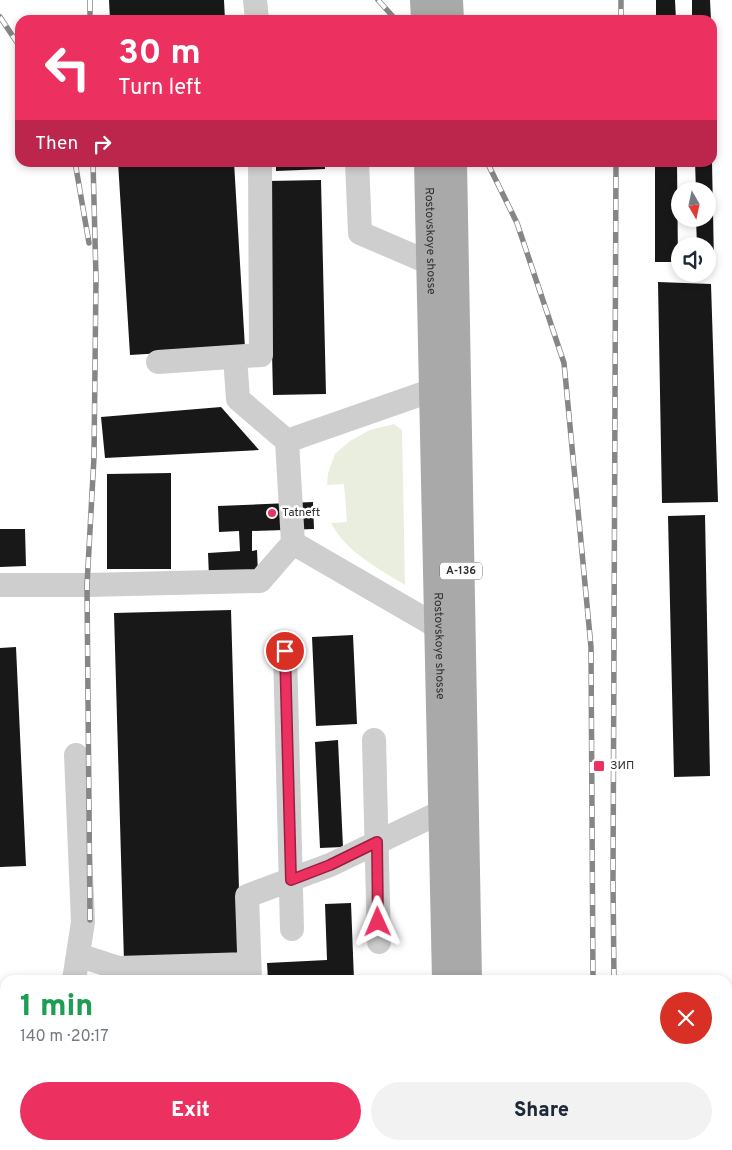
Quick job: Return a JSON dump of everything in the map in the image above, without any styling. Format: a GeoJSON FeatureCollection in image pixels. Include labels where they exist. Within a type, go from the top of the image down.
{"type":"FeatureCollection","features":[{"type":"Feature","properties":{"kind":"main road"},"geometry":{"type":"LineString","coordinates":[[424,0],[425,15]]}},
{"type":"Feature","properties":{"kind":"main road"},"geometry":{"type":"LineString","coordinates":[[449,0],[450,15]]}},
{"type":"Feature","properties":{"kind":"main road","name":"Rostovskoye shosse"},"geometry":{"type":"LineString","coordinates":[[428,167],[446,975]]}},
{"type":"Feature","properties":{"kind":"main road","name":"Rostovskoye shosse"},"geometry":{"type":"LineString","coordinates":[[453,167],[468,975]]}},
{"type":"Feature","properties":{"kind":"lane"},"geometry":{"type":"LineString","coordinates":[[255,0],[256,15]]}},
{"type":"Feature","properties":{"kind":"lane"},"geometry":{"type":"LineString","coordinates":[[158,362],[262,355],[260,167]]}},
{"type":"Feature","properties":{"kind":"lane"},"geometry":{"type":"LineString","coordinates":[[358,167],[360,233],[430,263]]}},
{"type":"Feature","properties":{"kind":"lane"},"geometry":{"type":"LineString","coordinates":[[0,585],[260,581],[293,543],[287,441],[238,399],[235,356]]}},
{"type":"Feature","properties":{"kind":"lane"},"geometry":{"type":"LineString","coordinates":[[287,441],[433,390]]}},
{"type":"Feature","properties":{"kind":"lane"},"geometry":{"type":"LineString","coordinates":[[293,543],[438,627]]}},
{"type":"Feature","properties":{"kind":"lane"},"geometry":{"type":"LineString","coordinates":[[285,651],[292,929]]}},
{"type":"Feature","properties":{"kind":"lane"},"geometry":{"type":"LineString","coordinates":[[374,740],[379,942]]}},
{"type":"Feature","properties":{"kind":"lane"},"geometry":{"type":"LineString","coordinates":[[75,975],[83,922],[76,755]]}},
{"type":"Feature","properties":{"kind":"lane"},"geometry":{"type":"LineString","coordinates":[[78,955],[118,968],[249,972],[247,896],[330,865],[441,812]]}},
{"type":"Feature","properties":{"kind":"shaded area"},"geometry":{"type":"Polygon","coordinates":[[[394,424],[402,430],[405,585],[354,551],[337,533],[331,523],[347,522],[344,484],[327,485],[328,473],[335,454],[350,441],[370,430],[394,424]]]}},
{"type":"Feature","properties":{"kind":"building"},"geometry":{"type":"Polygon","coordinates":[[[109,0],[224,0],[225,15],[110,15],[109,0]]]}},
{"type":"Feature","properties":{"kind":"building"},"geometry":{"type":"Polygon","coordinates":[[[656,0],[675,0],[676,15],[656,15],[656,0]]]}},
{"type":"Feature","properties":{"kind":"building"},"geometry":{"type":"Polygon","coordinates":[[[692,0],[710,0],[711,15],[692,15],[692,0]]]}},
{"type":"Feature","properties":{"kind":"building"},"geometry":{"type":"Polygon","coordinates":[[[118,167],[234,167],[245,348],[130,355],[118,167]]]}},
{"type":"Feature","properties":{"kind":"building"},"geometry":{"type":"Polygon","coordinates":[[[276,167],[325,167],[325,169],[276,171],[276,167]]]}},
{"type":"Feature","properties":{"kind":"building"},"geometry":{"type":"Polygon","coordinates":[[[655,167],[677,167],[677,182],[671,182],[671,228],[678,228],[678,237],[671,237],[671,262],[655,262],[655,167]]]}},
{"type":"Feature","properties":{"kind":"building"},"geometry":{"type":"Polygon","coordinates":[[[695,167],[712,167],[712,182],[696,182],[695,167]]]}},
{"type":"Feature","properties":{"kind":"building"},"geometry":{"type":"Polygon","coordinates":[[[321,180],[326,394],[273,395],[268,181],[321,180]]]}},
{"type":"Feature","properties":{"kind":"building"},"geometry":{"type":"Polygon","coordinates":[[[696,228],[713,228],[714,237],[697,237],[696,228]]]}},
{"type":"Feature","properties":{"kind":"building"},"geometry":{"type":"Polygon","coordinates":[[[658,282],[711,284],[718,502],[662,503],[658,282]]]}},
{"type":"Feature","properties":{"kind":"building"},"geometry":{"type":"Polygon","coordinates":[[[221,407],[259,450],[105,458],[101,417],[221,407]]]}},
{"type":"Feature","properties":{"kind":"building"},"geometry":{"type":"Polygon","coordinates":[[[171,473],[171,569],[107,569],[107,474],[171,473]]]}},
{"type":"Feature","properties":{"kind":"building"},"geometry":{"type":"Polygon","coordinates":[[[313,502],[314,529],[252,531],[252,551],[257,550],[258,574],[209,577],[208,553],[240,551],[239,531],[219,532],[218,506],[313,502]]]}},
{"type":"Feature","properties":{"kind":"building"},"geometry":{"type":"Polygon","coordinates":[[[705,515],[710,776],[674,777],[668,516],[705,515]]]}},
{"type":"Feature","properties":{"kind":"building"},"geometry":{"type":"Polygon","coordinates":[[[0,529],[25,529],[26,566],[0,567],[0,529]]]}},
{"type":"Feature","properties":{"kind":"building"},"geometry":{"type":"Polygon","coordinates":[[[231,610],[241,959],[124,962],[114,613],[231,610]]]}},
{"type":"Feature","properties":{"kind":"building"},"geometry":{"type":"Polygon","coordinates":[[[353,635],[357,724],[316,726],[312,637],[353,635]]]}},
{"type":"Feature","properties":{"kind":"building"},"geometry":{"type":"Polygon","coordinates":[[[16,647],[26,866],[0,867],[0,648],[16,647]]]}},
{"type":"Feature","properties":{"kind":"building"},"geometry":{"type":"Polygon","coordinates":[[[338,740],[343,847],[320,848],[315,742],[338,740]]]}},
{"type":"Feature","properties":{"kind":"building"},"geometry":{"type":"Polygon","coordinates":[[[351,903],[354,975],[268,975],[267,963],[327,960],[325,904],[351,903]]]}},
{"type":"Feature","properties":{"kind":"railway"},"geometry":{"type":"LineString","coordinates":[[90,0],[90,15]]}},
{"type":"Feature","properties":{"kind":"railway"},"geometry":{"type":"LineString","coordinates":[[378,0],[392,15]]}},
{"type":"Feature","properties":{"kind":"railway"},"geometry":{"type":"LineString","coordinates":[[621,0],[621,15]]}},
{"type":"Feature","properties":{"kind":"railway"},"geometry":{"type":"LineString","coordinates":[[0,17],[15,40]]}},
{"type":"Feature","properties":{"kind":"railway"},"geometry":{"type":"LineString","coordinates":[[76,167],[89,243]]}},
{"type":"Feature","properties":{"kind":"railway"},"geometry":{"type":"LineString","coordinates":[[90,920],[87,585],[94,457],[96,278],[93,167]]}},
{"type":"Feature","properties":{"kind":"railway"},"geometry":{"type":"LineString","coordinates":[[489,167],[517,223],[564,363],[591,647],[593,975]]}},
{"type":"Feature","properties":{"kind":"railway"},"geometry":{"type":"LineString","coordinates":[[614,975],[616,167]]}},
{"type":"Feature","properties":{"kind":"place","name":"Tatneft"},"geometry":{"type":"Point","coordinates":[272,513]}},
{"type":"Feature","properties":{"kind":"place","name":"ЗИП"},"geometry":{"type":"Point","coordinates":[599,766]}},
{"type":"Feature","properties":{"kind":"route"},"geometry":{"type":"LineString","coordinates":[[285,651],[291,880],[330,865],[377,842],[378,922]]}}]}
